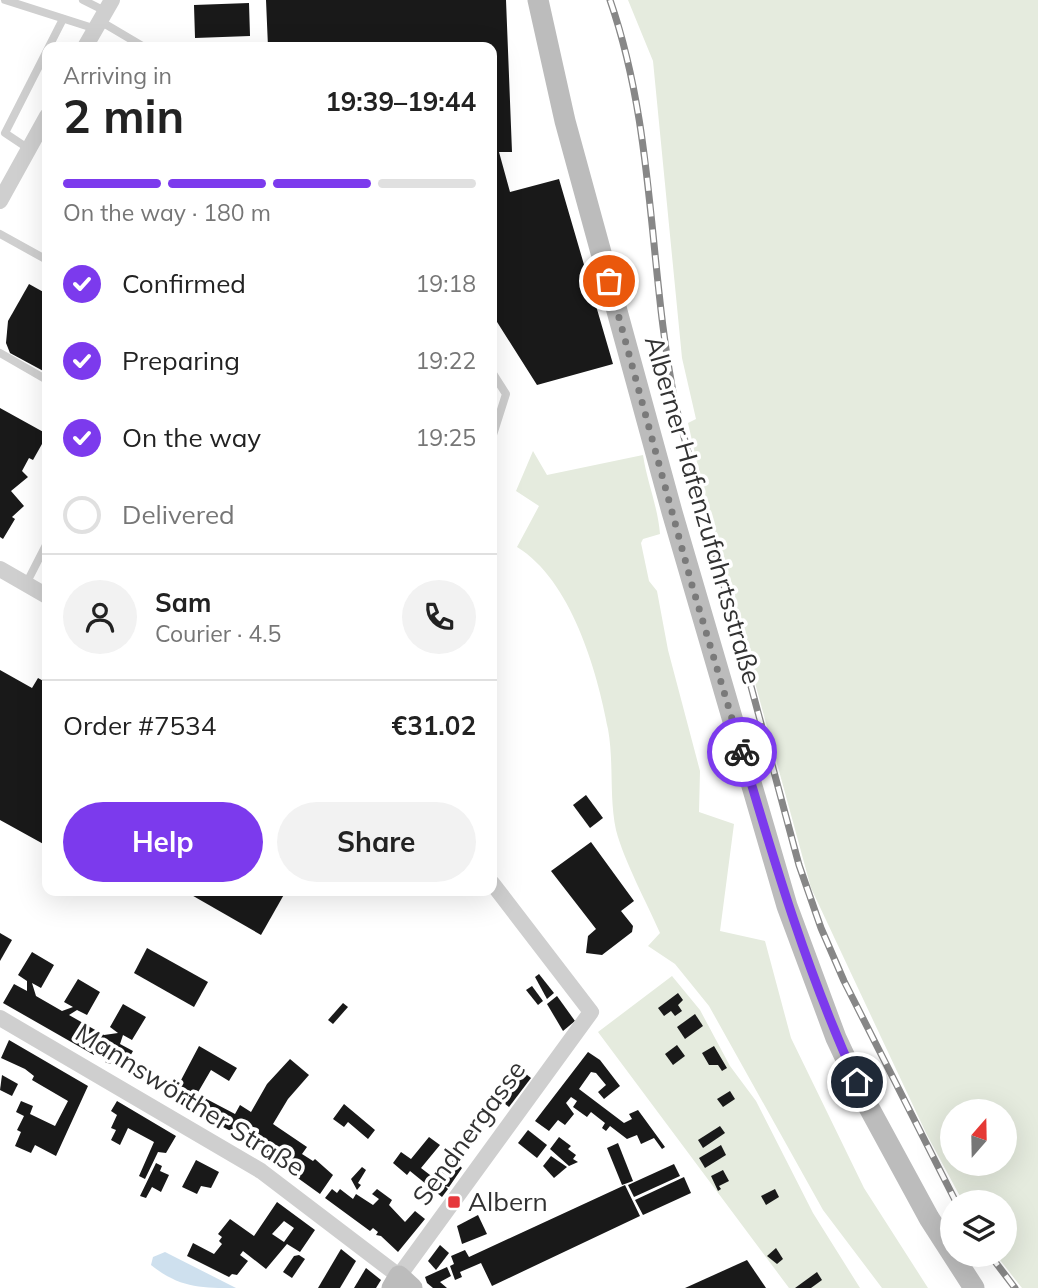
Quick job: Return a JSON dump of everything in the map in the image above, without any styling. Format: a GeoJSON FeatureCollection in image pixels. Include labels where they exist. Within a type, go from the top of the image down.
{"type":"FeatureCollection","features":[{"type":"Feature","properties":{"kind":"main road","name":"Alberner Hafenzufahrtsstraße"},"geometry":{"type":"LineString","coordinates":[[538,0],[565,121],[679,537],[787,906],[836,1038],[867,1104],[929,1219],[974,1288]]}},
{"type":"Feature","properties":{"kind":"street"},"geometry":{"type":"LineString","coordinates":[[88,42],[103,15]]}},
{"type":"Feature","properties":{"kind":"street"},"geometry":{"type":"LineString","coordinates":[[0,201],[42,125]]}},
{"type":"Feature","properties":{"kind":"street"},"geometry":{"type":"LineString","coordinates":[[0,569],[42,593]]}},
{"type":"Feature","properties":{"kind":"street","name":"Sendnergasse"},"geometry":{"type":"LineString","coordinates":[[401,1284],[591,1012],[497,890]]}},
{"type":"Feature","properties":{"kind":"street","name":"Mannswörther Straße"},"geometry":{"type":"LineString","coordinates":[[0,1018],[261,1171],[401,1284]]}},
{"type":"Feature","properties":{"kind":"lane"},"geometry":{"type":"LineString","coordinates":[[5,0],[63,19],[103,15]]}},
{"type":"Feature","properties":{"kind":"lane"},"geometry":{"type":"LineString","coordinates":[[83,0],[138,42]]}},
{"type":"Feature","properties":{"kind":"lane"},"geometry":{"type":"LineString","coordinates":[[51,42],[63,19]]}},
{"type":"Feature","properties":{"kind":"lane"},"geometry":{"type":"LineString","coordinates":[[29,149],[5,133],[42,60]]}},
{"type":"Feature","properties":{"kind":"lane"},"geometry":{"type":"LineString","coordinates":[[0,234],[42,257]]}},
{"type":"Feature","properties":{"kind":"lane"},"geometry":{"type":"LineString","coordinates":[[0,353],[42,377]]}},
{"type":"Feature","properties":{"kind":"lane"},"geometry":{"type":"LineString","coordinates":[[497,380],[506,394],[497,422]]}},
{"type":"Feature","properties":{"kind":"lane"},"geometry":{"type":"LineString","coordinates":[[26,584],[42,553]]}},
{"type":"Feature","properties":{"kind":"shaded area"},"geometry":{"type":"Polygon","coordinates":[[[628,0],[1038,0],[1038,1288],[1022,1288],[1005,1267],[1017,1267],[1017,1190],[957,1190],[949,1176],[1017,1176],[1017,1099],[940,1099],[940,1159],[811,888],[707,507],[688,423],[696,419],[682,358],[653,61],[628,0]]]}},
{"type":"Feature","properties":{"kind":"shaded area"},"geometry":{"type":"Polygon","coordinates":[[[533,451],[547,475],[643,455],[660,534],[643,539],[641,543],[649,581],[657,591],[668,650],[700,771],[699,812],[734,824],[720,931],[765,941],[791,1038],[864,1188],[928,1288],[882,1288],[823,1210],[709,1006],[675,964],[648,946],[660,933],[616,830],[608,729],[589,654],[567,604],[552,581],[536,562],[517,547],[539,506],[516,491],[533,451]]]}},
{"type":"Feature","properties":{"kind":"shaded area"},"geometry":{"type":"Polygon","coordinates":[[[672,976],[700,1010],[730,1066],[756,1101],[813,1213],[860,1288],[789,1288],[598,1032],[672,976]]]}},
{"type":"Feature","properties":{"kind":"water"},"geometry":{"type":"Polygon","coordinates":[[[165,1252],[236,1288],[201,1287],[171,1278],[151,1265],[153,1257],[165,1252]]]}},
{"type":"Feature","properties":{"kind":"building"},"geometry":{"type":"Polygon","coordinates":[[[266,0],[506,0],[512,152],[499,152],[510,192],[559,179],[613,364],[537,385],[497,322],[497,42],[268,42],[266,0]]]}},
{"type":"Feature","properties":{"kind":"building"},"geometry":{"type":"Polygon","coordinates":[[[249,3],[250,36],[195,38],[194,5],[249,3]]]}},
{"type":"Feature","properties":{"kind":"building"},"geometry":{"type":"Polygon","coordinates":[[[29,284],[42,291],[42,370],[10,353],[6,343],[8,321],[29,284]]]}},
{"type":"Feature","properties":{"kind":"building"},"geometry":{"type":"Polygon","coordinates":[[[0,408],[42,431],[42,444],[33,460],[29,458],[22,471],[28,477],[11,491],[24,506],[12,517],[15,519],[3,539],[0,537],[0,408]]]}},
{"type":"Feature","properties":{"kind":"building"},"geometry":{"type":"Polygon","coordinates":[[[0,670],[32,688],[38,678],[42,680],[42,843],[0,820],[0,670]]]}},
{"type":"Feature","properties":{"kind":"building"},"geometry":{"type":"Polygon","coordinates":[[[586,795],[603,818],[590,828],[573,805],[586,795]]]}},
{"type":"Feature","properties":{"kind":"building"},"geometry":{"type":"Polygon","coordinates":[[[591,842],[634,901],[621,911],[633,926],[632,932],[602,955],[586,953],[588,936],[596,929],[551,871],[591,842]]]}},
{"type":"Feature","properties":{"kind":"building"},"geometry":{"type":"Polygon","coordinates":[[[193,896],[283,896],[261,935],[193,896]]]}},
{"type":"Feature","properties":{"kind":"building"},"geometry":{"type":"Polygon","coordinates":[[[0,933],[12,940],[0,961],[0,933]]]}},
{"type":"Feature","properties":{"kind":"building"},"geometry":{"type":"Polygon","coordinates":[[[147,948],[208,982],[194,1007],[134,973],[147,948]]]}},
{"type":"Feature","properties":{"kind":"building"},"geometry":{"type":"Polygon","coordinates":[[[32,952],[54,965],[41,988],[32,983],[36,996],[62,1011],[73,1007],[64,1002],[78,979],[100,992],[87,1015],[77,1010],[69,1015],[104,1035],[118,1033],[110,1027],[123,1004],[146,1017],[132,1040],[123,1035],[120,1044],[133,1051],[124,1067],[112,1061],[110,1064],[105,1062],[108,1057],[97,1051],[94,1055],[3,1003],[14,984],[27,991],[27,981],[18,975],[32,952]]]}},
{"type":"Feature","properties":{"kind":"building"},"geometry":{"type":"Polygon","coordinates":[[[539,974],[554,993],[547,999],[535,977],[539,974]]]}},
{"type":"Feature","properties":{"kind":"building"},"geometry":{"type":"Polygon","coordinates":[[[532,986],[543,1001],[538,1005],[526,990],[532,986]]]}},
{"type":"Feature","properties":{"kind":"building"},"geometry":{"type":"Polygon","coordinates":[[[678,993],[683,1000],[678,1005],[682,1011],[675,1016],[671,1011],[664,1016],[658,1008],[678,993]]]}},
{"type":"Feature","properties":{"kind":"building"},"geometry":{"type":"Polygon","coordinates":[[[557,996],[575,1021],[563,1031],[547,1004],[557,996]]]}},
{"type":"Feature","properties":{"kind":"building"},"geometry":{"type":"Polygon","coordinates":[[[343,1003],[348,1007],[333,1024],[328,1020],[343,1003]]]}},
{"type":"Feature","properties":{"kind":"building"},"geometry":{"type":"Polygon","coordinates":[[[695,1014],[703,1026],[685,1039],[677,1027],[695,1014]]]}},
{"type":"Feature","properties":{"kind":"building"},"geometry":{"type":"Polygon","coordinates":[[[9,1040],[88,1086],[56,1156],[35,1145],[31,1153],[15,1146],[21,1132],[17,1130],[24,1116],[16,1112],[21,1101],[33,1106],[30,1114],[55,1126],[68,1101],[32,1080],[34,1076],[25,1069],[1,1058],[9,1040]]]}},
{"type":"Feature","properties":{"kind":"building"},"geometry":{"type":"Polygon","coordinates":[[[677,1045],[685,1056],[673,1065],[665,1054],[677,1045]]]}},
{"type":"Feature","properties":{"kind":"building"},"geometry":{"type":"Polygon","coordinates":[[[199,1046],[237,1068],[229,1081],[211,1070],[197,1094],[235,1114],[240,1105],[251,1112],[267,1084],[290,1059],[309,1075],[288,1099],[273,1124],[307,1147],[302,1154],[313,1161],[315,1159],[333,1175],[320,1194],[238,1135],[171,1099],[199,1046]]]}},
{"type":"Feature","properties":{"kind":"building"},"geometry":{"type":"Polygon","coordinates":[[[714,1046],[727,1068],[722,1071],[718,1065],[709,1065],[702,1053],[714,1046]]]}},
{"type":"Feature","properties":{"kind":"building"},"geometry":{"type":"Polygon","coordinates":[[[588,1052],[600,1060],[620,1086],[604,1099],[598,1092],[606,1085],[596,1073],[591,1072],[579,1089],[624,1123],[632,1119],[629,1114],[638,1110],[665,1147],[662,1149],[654,1138],[641,1144],[637,1135],[627,1139],[610,1126],[606,1131],[602,1128],[605,1123],[591,1112],[587,1117],[573,1107],[577,1101],[571,1097],[566,1103],[574,1114],[565,1125],[558,1120],[549,1131],[535,1121],[588,1052]]]}},
{"type":"Feature","properties":{"kind":"building"},"geometry":{"type":"Polygon","coordinates":[[[516,1066],[531,1078],[509,1107],[495,1096],[516,1066]]]}},
{"type":"Feature","properties":{"kind":"building"},"geometry":{"type":"Polygon","coordinates":[[[2,1075],[18,1084],[12,1096],[0,1090],[2,1075]]]}},
{"type":"Feature","properties":{"kind":"building"},"geometry":{"type":"Polygon","coordinates":[[[730,1091],[735,1099],[723,1107],[717,1099],[730,1091]]]}},
{"type":"Feature","properties":{"kind":"building"},"geometry":{"type":"Polygon","coordinates":[[[117,1101],[176,1136],[166,1153],[158,1152],[145,1179],[139,1176],[154,1142],[128,1128],[120,1145],[111,1140],[116,1130],[111,1128],[117,1115],[111,1111],[117,1101]]]}},
{"type":"Feature","properties":{"kind":"building"},"geometry":{"type":"Polygon","coordinates":[[[344,1104],[375,1130],[368,1139],[348,1122],[344,1127],[333,1119],[344,1104]]]}},
{"type":"Feature","properties":{"kind":"building"},"geometry":{"type":"Polygon","coordinates":[[[720,1126],[725,1133],[703,1148],[698,1140],[720,1126]]]}},
{"type":"Feature","properties":{"kind":"building"},"geometry":{"type":"Polygon","coordinates":[[[528,1130],[547,1145],[537,1158],[518,1143],[528,1130]]]}},
{"type":"Feature","properties":{"kind":"building"},"geometry":{"type":"Polygon","coordinates":[[[429,1137],[440,1145],[421,1168],[443,1185],[435,1177],[447,1161],[450,1164],[453,1160],[462,1168],[449,1187],[445,1186],[448,1189],[442,1197],[410,1171],[407,1175],[393,1163],[401,1152],[411,1159],[429,1137]]]}},
{"type":"Feature","properties":{"kind":"building"},"geometry":{"type":"Polygon","coordinates":[[[559,1137],[571,1146],[568,1149],[576,1155],[573,1159],[578,1162],[569,1166],[550,1149],[559,1137]]]}},
{"type":"Feature","properties":{"kind":"building"},"geometry":{"type":"Polygon","coordinates":[[[618,1143],[633,1181],[622,1185],[607,1148],[618,1143]]]}},
{"type":"Feature","properties":{"kind":"building"},"geometry":{"type":"Polygon","coordinates":[[[721,1145],[726,1155],[705,1168],[699,1158],[721,1145]]]}},
{"type":"Feature","properties":{"kind":"building"},"geometry":{"type":"Polygon","coordinates":[[[551,1156],[567,1167],[554,1178],[543,1166],[551,1156]]]}},
{"type":"Feature","properties":{"kind":"building"},"geometry":{"type":"Polygon","coordinates":[[[196,1160],[219,1172],[211,1188],[201,1186],[197,1194],[182,1187],[196,1160]]]}},
{"type":"Feature","properties":{"kind":"building"},"geometry":{"type":"Polygon","coordinates":[[[156,1163],[162,1166],[160,1171],[169,1175],[161,1192],[152,1187],[146,1198],[140,1196],[156,1163]]]}},
{"type":"Feature","properties":{"kind":"building"},"geometry":{"type":"Polygon","coordinates":[[[674,1164],[680,1176],[634,1197],[628,1185],[674,1164]]]}},
{"type":"Feature","properties":{"kind":"building"},"geometry":{"type":"Polygon","coordinates":[[[362,1167],[366,1170],[357,1190],[351,1179],[362,1167]]]}},
{"type":"Feature","properties":{"kind":"building"},"geometry":{"type":"Polygon","coordinates":[[[723,1170],[729,1181],[719,1186],[721,1189],[718,1191],[711,1176],[723,1170]]]}},
{"type":"Feature","properties":{"kind":"building"},"geometry":{"type":"Polygon","coordinates":[[[684,1177],[691,1193],[643,1215],[635,1200],[684,1177]]]}},
{"type":"Feature","properties":{"kind":"building"},"geometry":{"type":"Polygon","coordinates":[[[625,1185],[640,1216],[492,1286],[481,1263],[460,1272],[462,1277],[455,1280],[450,1266],[454,1264],[451,1256],[465,1250],[469,1257],[625,1185]]]}},
{"type":"Feature","properties":{"kind":"building"},"geometry":{"type":"Polygon","coordinates":[[[332,1189],[337,1193],[340,1189],[353,1199],[356,1194],[373,1205],[379,1199],[372,1194],[377,1189],[392,1200],[389,1205],[405,1222],[415,1211],[425,1219],[398,1252],[381,1236],[376,1235],[378,1232],[373,1228],[370,1231],[325,1198],[332,1189]]]}},
{"type":"Feature","properties":{"kind":"building"},"geometry":{"type":"Polygon","coordinates":[[[775,1189],[779,1197],[766,1205],[761,1196],[775,1189]]]}},
{"type":"Feature","properties":{"kind":"building"},"geometry":{"type":"Polygon","coordinates":[[[277,1202],[315,1230],[300,1252],[287,1244],[266,1269],[243,1251],[240,1255],[248,1261],[237,1275],[232,1274],[229,1277],[187,1256],[193,1243],[214,1254],[222,1244],[219,1241],[222,1237],[218,1234],[230,1219],[254,1236],[277,1202]],[[284,1221],[272,1234],[284,1242],[294,1228],[284,1221]]]}},
{"type":"Feature","properties":{"kind":"building"},"geometry":{"type":"Polygon","coordinates":[[[478,1215],[487,1234],[462,1244],[457,1226],[478,1215]]]}},
{"type":"Feature","properties":{"kind":"building"},"geometry":{"type":"Polygon","coordinates":[[[440,1245],[449,1253],[436,1270],[428,1261],[440,1245]]]}},
{"type":"Feature","properties":{"kind":"building"},"geometry":{"type":"Polygon","coordinates":[[[776,1248],[783,1259],[777,1264],[767,1256],[776,1248]]]}},
{"type":"Feature","properties":{"kind":"building"},"geometry":{"type":"Polygon","coordinates":[[[341,1249],[356,1261],[340,1288],[318,1288],[341,1249]]]}},
{"type":"Feature","properties":{"kind":"building"},"geometry":{"type":"Polygon","coordinates":[[[299,1255],[305,1259],[292,1278],[283,1272],[294,1256],[299,1255]]]}},
{"type":"Feature","properties":{"kind":"building"},"geometry":{"type":"Polygon","coordinates":[[[747,1260],[766,1288],[685,1288],[747,1260]]]}},
{"type":"Feature","properties":{"kind":"building"},"geometry":{"type":"Polygon","coordinates":[[[447,1267],[451,1276],[440,1282],[447,1288],[433,1288],[427,1283],[425,1277],[447,1267]]]}},
{"type":"Feature","properties":{"kind":"building"},"geometry":{"type":"Polygon","coordinates":[[[366,1268],[381,1280],[376,1288],[354,1288],[366,1268]]]}},
{"type":"Feature","properties":{"kind":"building"},"geometry":{"type":"Polygon","coordinates":[[[817,1272],[822,1280],[811,1288],[795,1288],[817,1272]]]}},
{"type":"Feature","properties":{"kind":"railway"},"geometry":{"type":"LineString","coordinates":[[610,0],[636,100],[660,305],[676,407],[799,865],[821,928],[844,981],[950,1190]]}},
{"type":"Feature","properties":{"kind":"railway"},"geometry":{"type":"LineString","coordinates":[[999,1267],[1015,1288]]}},
{"type":"Feature","properties":{"kind":"way so far"},"geometry":{"type":"LineString","coordinates":[[609,281],[692,585],[742,752]]}},
{"type":"Feature","properties":{"kind":"place","name":"Albern"},"geometry":{"type":"Point","coordinates":[454,1202]}},
{"type":"Feature","properties":{"kind":"route"},"geometry":{"type":"LineString","coordinates":[[742,752],[787,906],[836,1038],[857,1082]]}}]}
